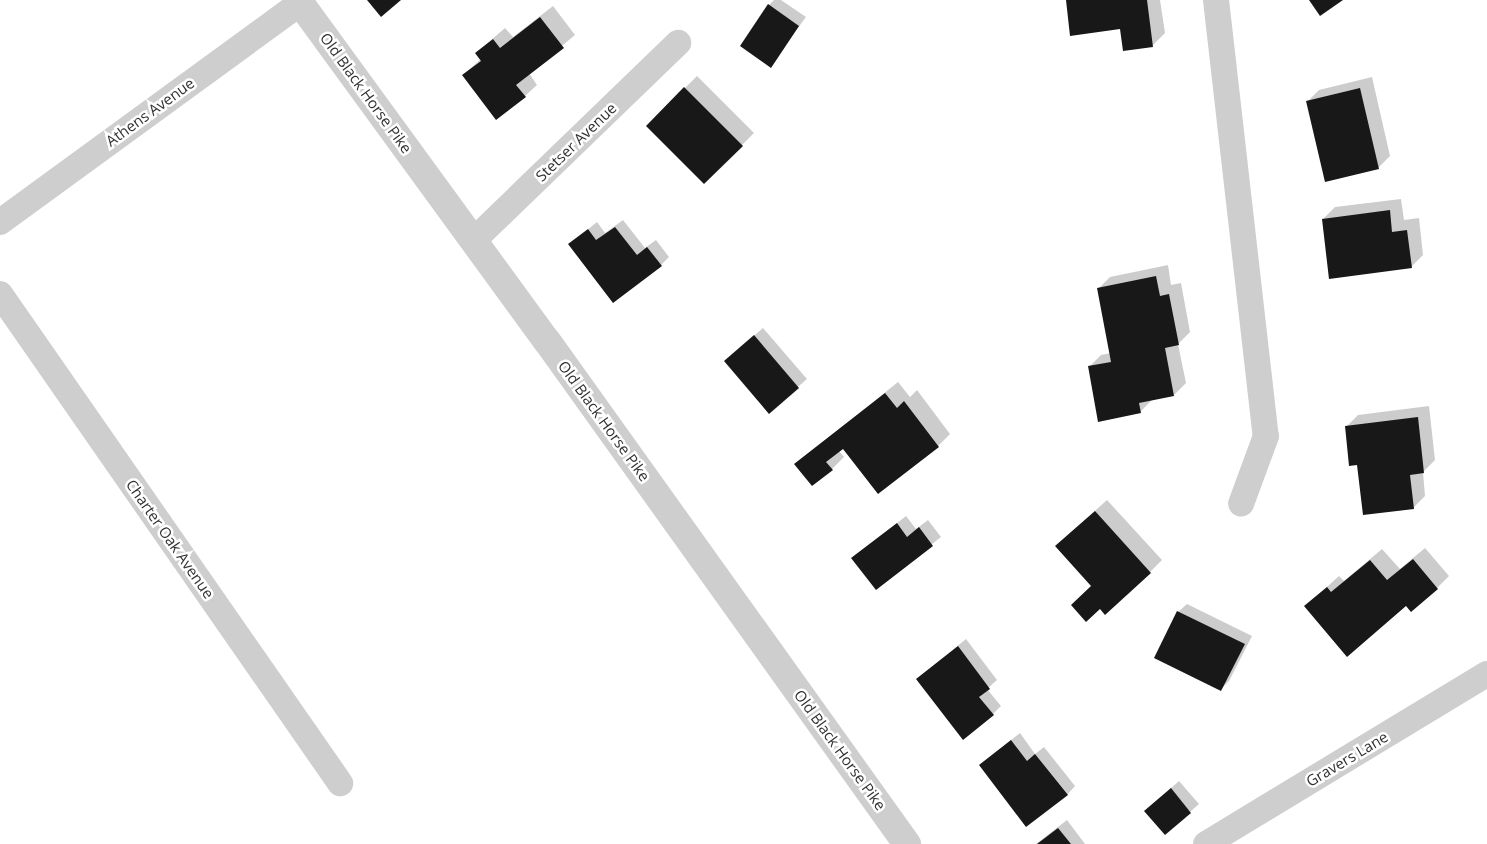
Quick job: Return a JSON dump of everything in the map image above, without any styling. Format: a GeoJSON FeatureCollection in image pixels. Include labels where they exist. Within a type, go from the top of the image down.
{"type":"FeatureCollection","features":[{"type":"Feature","properties":{"kind":"street"},"geometry":{"type":"LineString","coordinates":[[1216,0],[1266,436],[1241,504]]}},
{"type":"Feature","properties":{"kind":"street","name":"Athens Avenue"},"geometry":{"type":"LineString","coordinates":[[0,222],[299,1]]}},
{"type":"Feature","properties":{"kind":"street","name":"Old Black Horse Pike"},"geometry":{"type":"LineString","coordinates":[[299,1],[474,240],[907,844]]}},
{"type":"Feature","properties":{"kind":"street","name":"Stetser Avenue"},"geometry":{"type":"LineString","coordinates":[[474,240],[678,43]]}},
{"type":"Feature","properties":{"kind":"street","name":"Charter Oak Avenue"},"geometry":{"type":"LineString","coordinates":[[0,294],[340,783]]}},
{"type":"Feature","properties":{"kind":"street","name":"Gravers Lane"},"geometry":{"type":"LineString","coordinates":[[1206,844],[1487,674]]}},
{"type":"Feature","properties":{"kind":"building"},"geometry":{"type":"Polygon","coordinates":[[[367,0],[401,0],[381,17],[367,0]]]}},
{"type":"Feature","properties":{"kind":"building"},"geometry":{"type":"Polygon","coordinates":[[[1066,0],[1147,0],[1153,47],[1123,51],[1120,29],[1070,36],[1066,0]]]}},
{"type":"Feature","properties":{"kind":"building"},"geometry":{"type":"Polygon","coordinates":[[[1309,0],[1343,0],[1320,16],[1309,0]]]}},
{"type":"Feature","properties":{"kind":"building"},"geometry":{"type":"Polygon","coordinates":[[[768,4],[799,26],[771,68],[740,46],[768,4]]]}},
{"type":"Feature","properties":{"kind":"building"},"geometry":{"type":"Polygon","coordinates":[[[540,17],[564,48],[516,85],[526,97],[496,120],[462,75],[481,61],[475,53],[493,39],[500,48],[540,17]]]}},
{"type":"Feature","properties":{"kind":"building"},"geometry":{"type":"Polygon","coordinates":[[[684,87],[743,146],[704,184],[646,126],[684,87]]]}},
{"type":"Feature","properties":{"kind":"building"},"geometry":{"type":"Polygon","coordinates":[[[1360,88],[1379,169],[1325,182],[1306,101],[1360,88]]]}},
{"type":"Feature","properties":{"kind":"building"},"geometry":{"type":"Polygon","coordinates":[[[1390,210],[1392,232],[1407,230],[1412,268],[1329,279],[1322,219],[1390,210]]]}},
{"type":"Feature","properties":{"kind":"building"},"geometry":{"type":"Polygon","coordinates":[[[615,227],[637,255],[647,247],[662,266],[613,303],[568,244],[588,229],[596,240],[615,227]]]}},
{"type":"Feature","properties":{"kind":"building"},"geometry":{"type":"Polygon","coordinates":[[[1156,276],[1160,296],[1169,294],[1179,345],[1165,348],[1174,396],[1139,403],[1141,413],[1098,422],[1088,366],[1111,362],[1097,288],[1156,276]]]}},
{"type":"Feature","properties":{"kind":"building"},"geometry":{"type":"Polygon","coordinates":[[[754,335],[799,388],[769,414],[724,361],[754,335]]]}},
{"type":"Feature","properties":{"kind":"building"},"geometry":{"type":"Polygon","coordinates":[[[885,393],[897,408],[904,401],[939,447],[878,494],[843,449],[826,462],[833,470],[812,486],[794,464],[885,393]]]}},
{"type":"Feature","properties":{"kind":"building"},"geometry":{"type":"Polygon","coordinates":[[[1418,417],[1424,473],[1410,475],[1414,509],[1363,515],[1357,465],[1349,466],[1345,426],[1418,417]]]}},
{"type":"Feature","properties":{"kind":"building"},"geometry":{"type":"Polygon","coordinates":[[[1095,511],[1151,573],[1105,615],[1100,609],[1086,622],[1071,605],[1091,586],[1055,546],[1095,511]]]}},
{"type":"Feature","properties":{"kind":"building"},"geometry":{"type":"Polygon","coordinates":[[[897,523],[907,537],[919,527],[933,546],[876,590],[851,558],[897,523]]]}},
{"type":"Feature","properties":{"kind":"building"},"geometry":{"type":"Polygon","coordinates":[[[1413,559],[1438,589],[1411,612],[1406,606],[1347,657],[1304,606],[1327,587],[1331,592],[1370,560],[1387,580],[1413,559]]]}},
{"type":"Feature","properties":{"kind":"building"},"geometry":{"type":"Polygon","coordinates":[[[1177,611],[1245,644],[1221,691],[1154,658],[1177,611]]]}},
{"type":"Feature","properties":{"kind":"building"},"geometry":{"type":"Polygon","coordinates":[[[958,646],[990,689],[979,697],[994,715],[963,740],[916,679],[958,646]]]}},
{"type":"Feature","properties":{"kind":"building"},"geometry":{"type":"Polygon","coordinates":[[[1011,740],[1027,761],[1035,754],[1068,795],[1026,827],[979,765],[1011,740]]]}},
{"type":"Feature","properties":{"kind":"building"},"geometry":{"type":"Polygon","coordinates":[[[1171,788],[1191,813],[1165,835],[1144,811],[1171,788]]]}},
{"type":"Feature","properties":{"kind":"building"},"geometry":{"type":"Polygon","coordinates":[[[1058,828],[1071,844],[1037,844],[1058,828]]]}}]}
